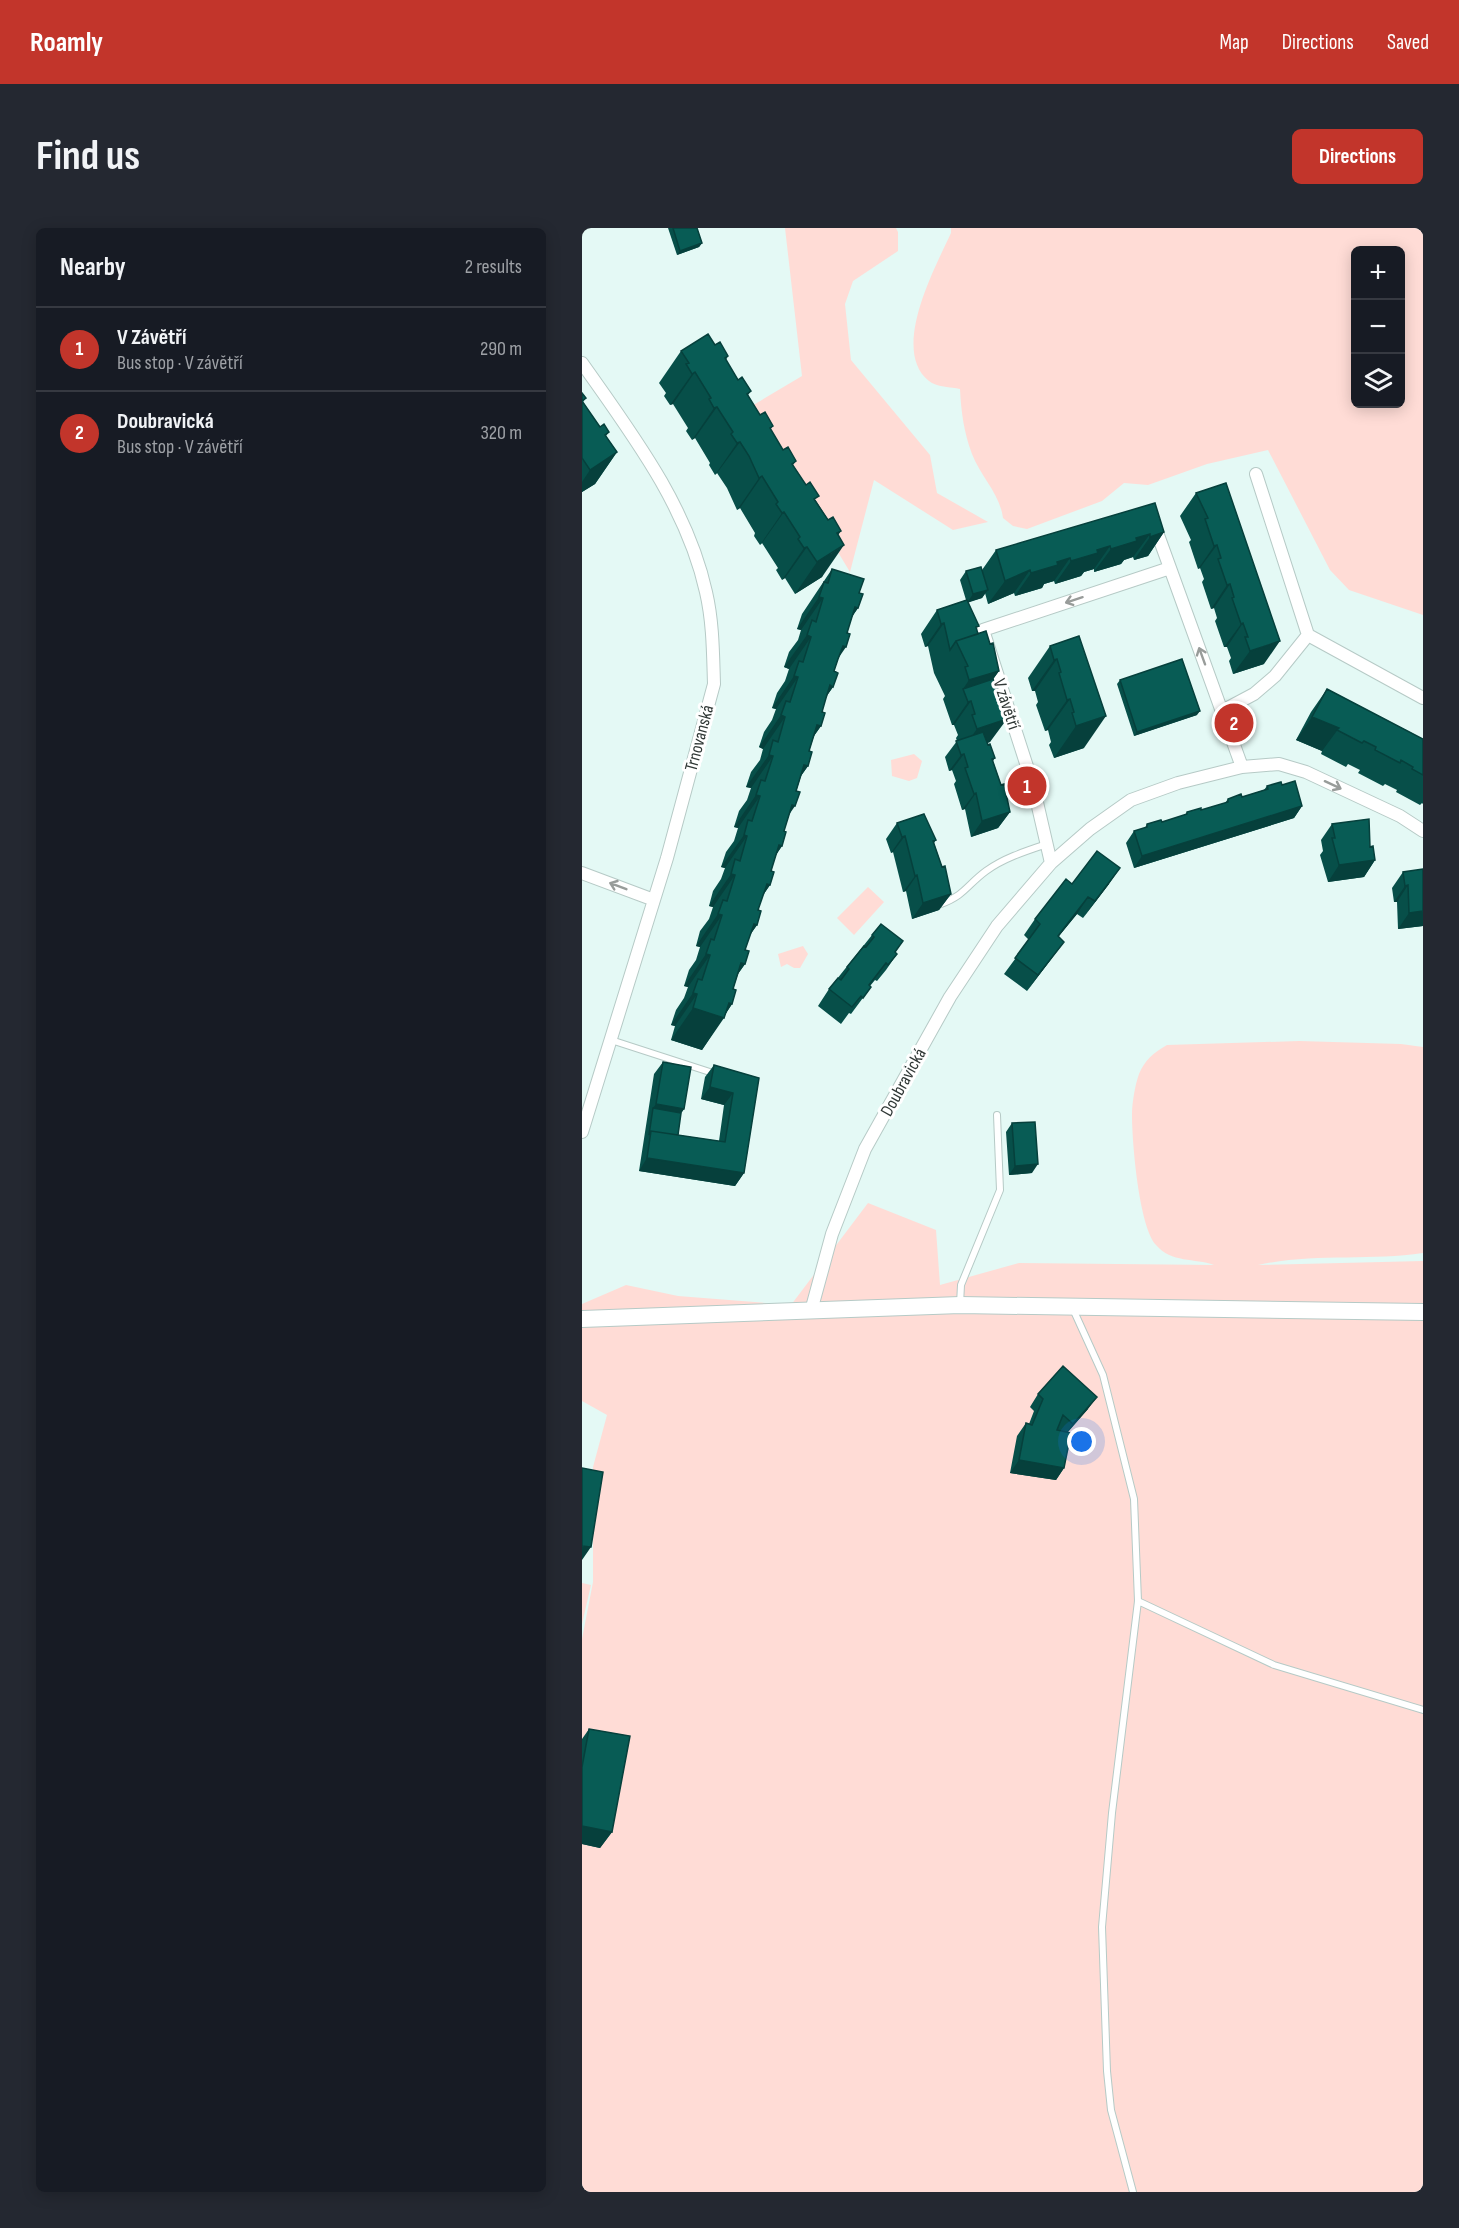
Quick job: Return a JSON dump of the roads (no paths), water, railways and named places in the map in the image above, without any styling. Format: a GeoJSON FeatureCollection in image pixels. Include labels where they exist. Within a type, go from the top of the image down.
{"type":"FeatureCollection","features":[{"type":"Feature","properties":{"kind":"street","name":"Trnovanská"},"geometry":{"type":"LineString","coordinates":[[582,363],[658,475],[675,507],[698,562],[709,610],[714,684],[680,813],[582,1132]]}},
{"type":"Feature","properties":{"kind":"street"},"geometry":{"type":"LineString","coordinates":[[1256,474],[1308,635],[1423,698]]}},
{"type":"Feature","properties":{"kind":"street"},"geometry":{"type":"LineString","coordinates":[[1151,516],[1242,767]]}},
{"type":"Feature","properties":{"kind":"street","name":"V závětří"},"geometry":{"type":"LineString","coordinates":[[1052,863],[1033,785],[983,630],[1170,568]]}},
{"type":"Feature","properties":{"kind":"street"},"geometry":{"type":"LineString","coordinates":[[1222,711],[1254,694],[1275,676],[1308,635]]}},
{"type":"Feature","properties":{"kind":"street","name":"Doubravická"},"geometry":{"type":"LineString","coordinates":[[811,1311],[832,1234],[866,1149],[950,997],[997,927],[1052,863],[1090,829],[1131,800],[1178,783],[1242,767],[1279,764],[1306,772],[1400,816],[1423,831]]}},
{"type":"Feature","properties":{"kind":"street"},"geometry":{"type":"LineString","coordinates":[[582,873],[654,900]]}},
{"type":"Feature","properties":{"kind":"street"},"geometry":{"type":"LineString","coordinates":[[582,1319],[960,1305],[1423,1312]]}},
{"type":"Feature","properties":{"kind":"lane"},"geometry":{"type":"LineString","coordinates":[[941,904],[957,898],[986,871],[1013,856],[1047,844]]}},
{"type":"Feature","properties":{"kind":"lane"},"geometry":{"type":"LineString","coordinates":[[611,1040],[720,1075]]}},
{"type":"Feature","properties":{"kind":"lane"},"geometry":{"type":"LineString","coordinates":[[960,1305],[961,1285],[1000,1190],[997,1115]]}},
{"type":"Feature","properties":{"kind":"lane"},"geometry":{"type":"LineString","coordinates":[[1071,1306],[1103,1375],[1134,1498],[1138,1601],[1112,1813],[1102,1928],[1106,2049],[1111,2110],[1132,2192]]}},
{"type":"Feature","properties":{"kind":"lane"},"geometry":{"type":"LineString","coordinates":[[1138,1601],[1274,1665],[1423,1710]]}},
{"type":"Feature","properties":{"kind":"place","name":"Doubravická"},"geometry":{"type":"Point","coordinates":[1234,723]}},
{"type":"Feature","properties":{"kind":"place","name":"V Závětří"},"geometry":{"type":"Point","coordinates":[1027,786]}}]}
